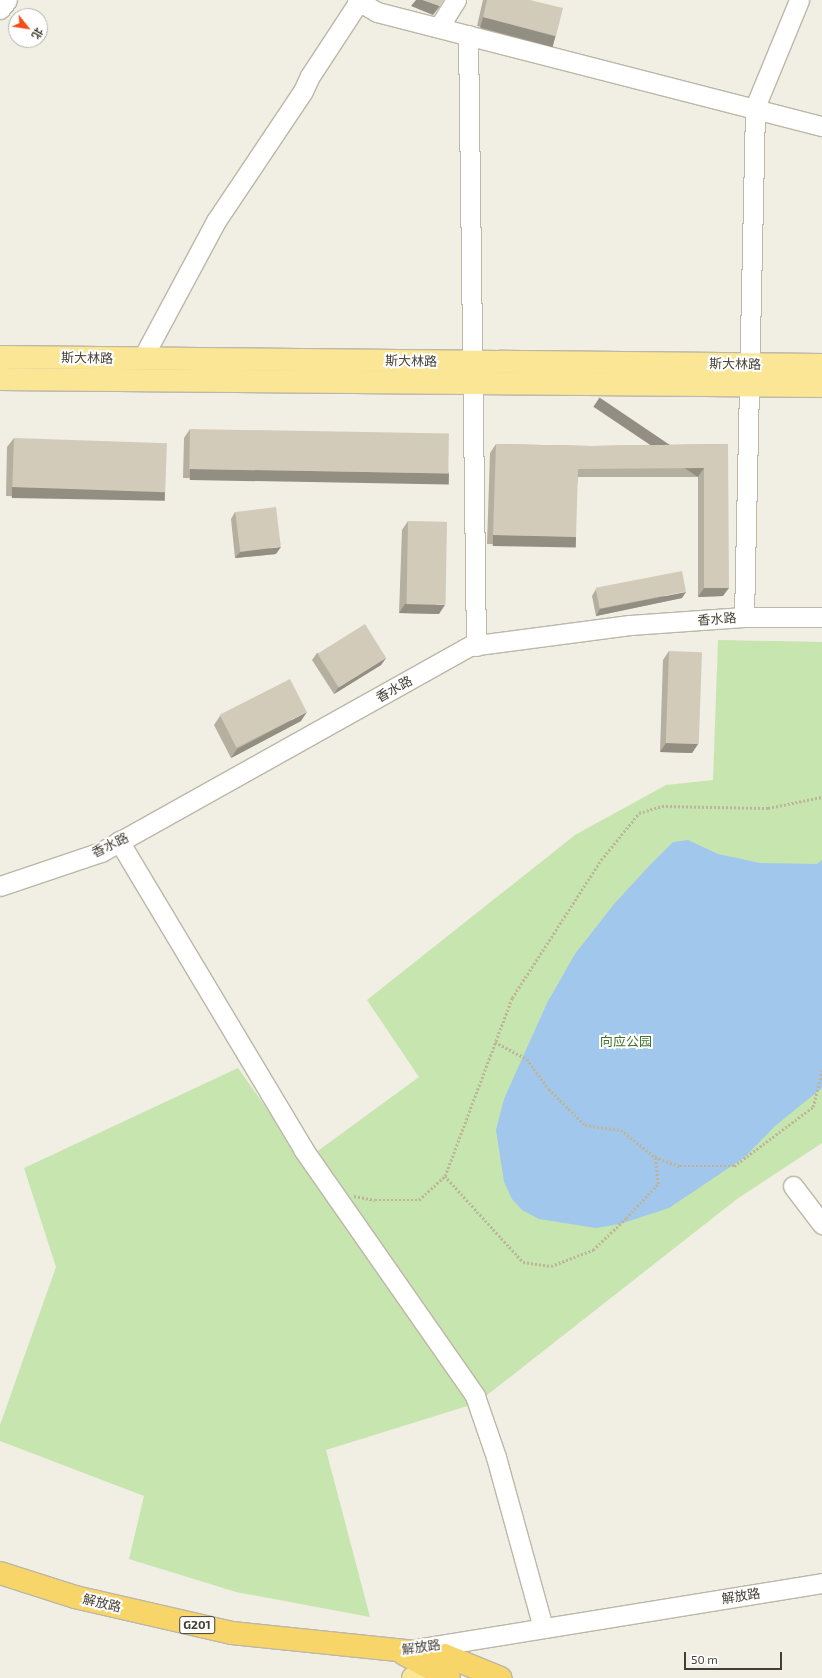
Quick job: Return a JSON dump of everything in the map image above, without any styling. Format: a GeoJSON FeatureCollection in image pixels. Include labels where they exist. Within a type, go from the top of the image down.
{"type":"FeatureCollection","features":[{"type":"Feature","properties":{"kind":"highway","name":"解放路"},"geometry":{"type":"LineString","coordinates":[[0,1573],[75,1597],[232,1633],[400,1652]]}},
{"type":"Feature","properties":{"kind":"highway","name":"G201"},"geometry":{"type":"LineString","coordinates":[[400,1652],[434,1670],[501,1678]]}},
{"type":"Feature","properties":{"kind":"main road","name":"斯大林路"},"geometry":{"type":"LineString","coordinates":[[0,357],[472,362],[750,375],[822,386]]}},
{"type":"Feature","properties":{"kind":"main road","name":"斯大林路"},"geometry":{"type":"LineString","coordinates":[[0,379],[472,384],[750,375],[822,365]]}},
{"type":"Feature","properties":{"kind":"street"},"geometry":{"type":"LineString","coordinates":[[0,9],[7,0]]}},
{"type":"Feature","properties":{"kind":"street"},"geometry":{"type":"LineString","coordinates":[[439,27],[456,0]]}},
{"type":"Feature","properties":{"kind":"street"},"geometry":{"type":"LineString","coordinates":[[744,617],[756,107],[799,0]]}},
{"type":"Feature","properties":{"kind":"street"},"geometry":{"type":"LineString","coordinates":[[142,359],[216,222],[304,91],[310,76],[358,1],[377,12],[756,107],[822,126]]}},
{"type":"Feature","properties":{"kind":"street"},"geometry":{"type":"LineString","coordinates":[[468,35],[476,646]]}},
{"type":"Feature","properties":{"kind":"street","name":"香水路"},"geometry":{"type":"LineString","coordinates":[[0,886],[101,852],[470,646],[630,625],[744,617],[822,617]]}},
{"type":"Feature","properties":{"kind":"street"},"geometry":{"type":"LineString","coordinates":[[119,841],[303,1149],[475,1396],[496,1458],[543,1628]]}},
{"type":"Feature","properties":{"kind":"street"},"geometry":{"type":"LineString","coordinates":[[793,1186],[822,1224]]}},
{"type":"Feature","properties":{"kind":"street","name":"解放路"},"geometry":{"type":"LineString","coordinates":[[400,1652],[822,1583]]}},
{"type":"Feature","properties":{"kind":"path"},"geometry":{"type":"LineString","coordinates":[[335,1193],[375,1200],[419,1200],[445,1176],[512,998],[601,860],[640,813],[662,806],[768,808],[822,797]]}},
{"type":"Feature","properties":{"kind":"path"},"geometry":{"type":"LineString","coordinates":[[495,1042],[527,1059],[549,1090],[585,1125],[621,1130],[655,1157],[680,1166],[734,1166],[813,1106],[822,1070]]}},
{"type":"Feature","properties":{"kind":"path"},"geometry":{"type":"LineString","coordinates":[[445,1176],[523,1262],[551,1266],[593,1250],[626,1218],[658,1184],[655,1157]]}},
{"type":"Feature","properties":{"kind":"green space","name":"向应公园"},"geometry":{"type":"Polygon","coordinates":[[[718,640],[822,642],[822,1143],[737,1199],[477,1403],[326,1450],[370,1617],[236,1592],[129,1559],[144,1496],[0,1441],[0,1425],[56,1267],[24,1168],[238,1068],[304,1161],[419,1077],[367,1000],[575,835],[666,785],[713,780],[718,640]]]}},
{"type":"Feature","properties":{"kind":"water"},"geometry":{"type":"Polygon","coordinates":[[[688,840],[718,854],[760,863],[817,864],[822,860],[822,1088],[775,1126],[745,1157],[669,1208],[620,1224],[596,1228],[539,1219],[522,1210],[512,1199],[504,1182],[496,1130],[504,1099],[547,1003],[575,954],[614,904],[650,865],[673,842],[688,840]]]}},
{"type":"Feature","properties":{"kind":"building"},"geometry":{"type":"Polygon","coordinates":[[[423,0],[444,0],[440,6],[423,0]]]}},
{"type":"Feature","properties":{"kind":"building"},"geometry":{"type":"Polygon","coordinates":[[[487,0],[530,0],[563,8],[556,36],[483,17],[487,0]]]}},
{"type":"Feature","properties":{"kind":"building"},"geometry":{"type":"Polygon","coordinates":[[[190,429],[449,434],[448,474],[189,469],[190,429]]]}},
{"type":"Feature","properties":{"kind":"building"},"geometry":{"type":"Polygon","coordinates":[[[14,438],[167,443],[165,492],[12,487],[14,438]]]}},
{"type":"Feature","properties":{"kind":"building"},"geometry":{"type":"Polygon","coordinates":[[[496,444],[591,446],[728,444],[729,588],[704,588],[704,468],[578,469],[576,537],[493,535],[496,444]]]}},
{"type":"Feature","properties":{"kind":"building"},"geometry":{"type":"Polygon","coordinates":[[[276,507],[281,547],[240,552],[235,512],[276,507]]]}},
{"type":"Feature","properties":{"kind":"building"},"geometry":{"type":"Polygon","coordinates":[[[408,521],[447,522],[446,605],[407,604],[408,521]]]}},
{"type":"Feature","properties":{"kind":"building"},"geometry":{"type":"Polygon","coordinates":[[[682,571],[686,592],[600,608],[596,588],[682,571]]]}},
{"type":"Feature","properties":{"kind":"building"},"geometry":{"type":"Polygon","coordinates":[[[365,624],[386,658],[339,688],[318,654],[365,624]]]}},
{"type":"Feature","properties":{"kind":"building"},"geometry":{"type":"Polygon","coordinates":[[[669,651],[702,652],[699,744],[666,743],[669,651]]]}},
{"type":"Feature","properties":{"kind":"building"},"geometry":{"type":"Polygon","coordinates":[[[290,679],[307,712],[236,748],[220,715],[290,679]]]}}]}
